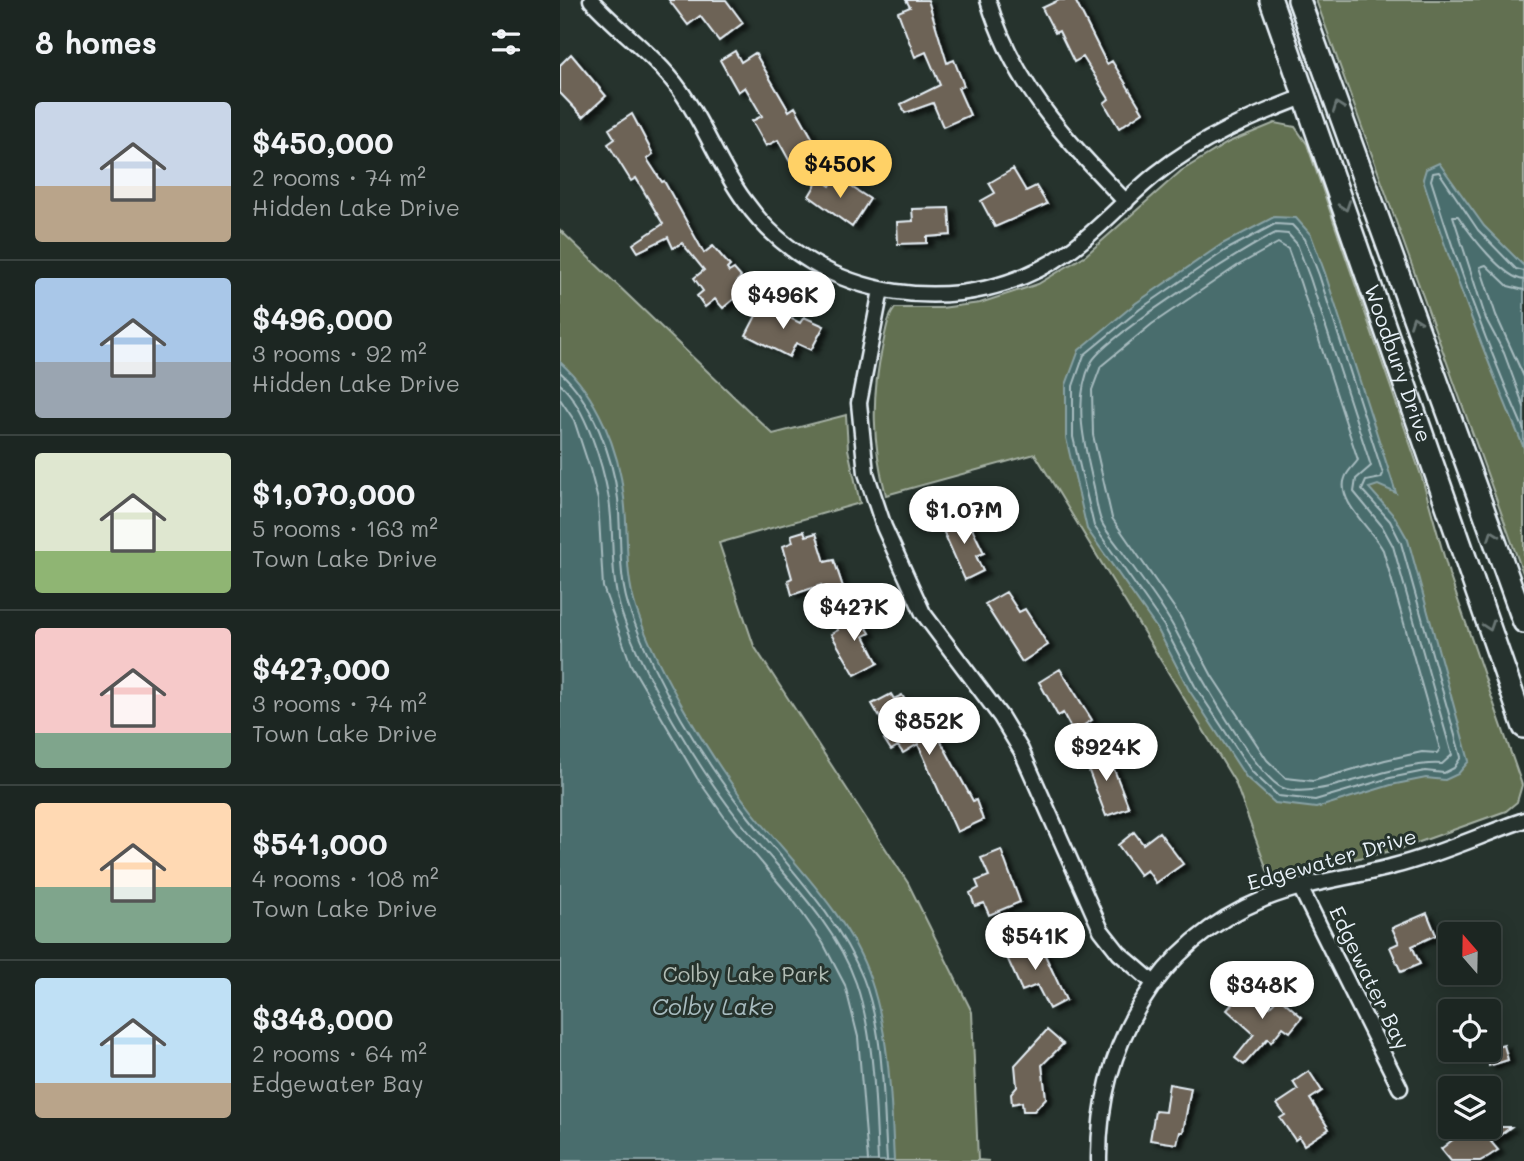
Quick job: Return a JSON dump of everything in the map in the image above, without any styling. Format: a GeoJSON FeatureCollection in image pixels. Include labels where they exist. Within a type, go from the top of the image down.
{"type":"FeatureCollection","features":[{"type":"Feature","properties":{"kind":"main road","name":"Woodbury Drive"},"geometry":{"type":"LineString","coordinates":[[1271,0],[1524,727]]}},
{"type":"Feature","properties":{"kind":"main road","name":"Woodbury Drive"},"geometry":{"type":"LineString","coordinates":[[1299,0],[1524,622]]}},
{"type":"Feature","properties":{"kind":"street"},"geometry":{"type":"LineString","coordinates":[[591,0],[659,65],[680,90],[745,202],[772,230],[803,257],[840,278],[881,290],[944,296],[1004,285],[1037,271],[1069,252],[1155,175],[1205,141],[1251,117],[1306,96]]}},
{"type":"Feature","properties":{"kind":"street"},"geometry":{"type":"LineString","coordinates":[[988,0],[1008,54],[1028,91],[1058,131],[1126,202]]}},
{"type":"Feature","properties":{"kind":"street"},"geometry":{"type":"LineString","coordinates":[[881,290],[859,402],[866,473],[884,527],[923,613],[1001,717],[1021,750],[1101,930],[1119,953],[1155,984]]}},
{"type":"Feature","properties":{"kind":"street","name":"Edgewater Drive"},"geometry":{"type":"LineString","coordinates":[[1100,1161],[1104,1092],[1117,1050],[1135,1014],[1155,984],[1198,937],[1230,915],[1300,887],[1397,866],[1524,820]]}},
{"type":"Feature","properties":{"kind":"street","name":"Edgewater Bay"},"geometry":{"type":"LineString","coordinates":[[1300,887],[1400,1088]]}},
{"type":"Feature","properties":{"kind":"green space"},"geometry":{"type":"Polygon","coordinates":[[[1316,0],[1524,0],[1524,576],[1316,0]]]}},
{"type":"Feature","properties":{"kind":"green space"},"geometry":{"type":"Polygon","coordinates":[[[1275,123],[1295,127],[1307,144],[1422,478],[1449,574],[1522,785],[1517,802],[1506,811],[1400,849],[1301,871],[1271,881],[1235,782],[1035,454],[886,495],[878,456],[875,401],[887,325],[895,308],[941,308],[980,303],[1038,284],[1086,255],[1181,171],[1229,142],[1275,123]]]}},
{"type":"Feature","properties":{"kind":"green space","name":"Colby Lake Park"},"geometry":{"type":"Polygon","coordinates":[[[560,230],[773,434],[846,415],[848,449],[860,503],[719,543],[754,646],[908,883],[972,1012],[978,1160],[989,1161],[560,1161],[560,230]]]}},
{"type":"Feature","properties":{"kind":"water"},"geometry":{"type":"Polygon","coordinates":[[[1439,163],[1484,226],[1524,266],[1524,448],[1470,315],[1423,179],[1426,169],[1439,163]]]}},
{"type":"Feature","properties":{"kind":"water"},"geometry":{"type":"Polygon","coordinates":[[[1274,217],[1296,218],[1311,235],[1325,273],[1396,493],[1378,485],[1369,488],[1395,517],[1408,540],[1469,761],[1458,774],[1445,780],[1426,778],[1391,785],[1316,808],[1275,803],[1246,777],[1189,690],[1158,630],[1087,529],[1066,438],[1066,385],[1079,350],[1136,303],[1222,244],[1274,217]]]}},
{"type":"Feature","properties":{"kind":"water","name":"Colby Lake"},"geometry":{"type":"Polygon","coordinates":[[[560,362],[585,390],[611,442],[624,498],[632,594],[657,659],[686,713],[719,765],[751,810],[834,911],[848,932],[870,978],[886,1045],[894,1161],[560,1161],[560,362]]]}},
{"type":"Feature","properties":{"kind":"building"},"geometry":{"type":"Polygon","coordinates":[[[669,0],[726,0],[743,23],[719,41],[700,16],[688,25],[669,0]]]}},
{"type":"Feature","properties":{"kind":"building"},"geometry":{"type":"Polygon","coordinates":[[[906,0],[928,0],[947,63],[954,60],[964,86],[958,88],[970,115],[943,127],[933,103],[905,113],[901,104],[940,85],[926,52],[915,57],[898,12],[910,7],[906,0]]]}},
{"type":"Feature","properties":{"kind":"building"},"geometry":{"type":"Polygon","coordinates":[[[1059,0],[1075,0],[1107,64],[1112,61],[1143,112],[1119,128],[1104,103],[1109,99],[1083,57],[1074,62],[1059,31],[1055,33],[1042,8],[1059,0]]]}},
{"type":"Feature","properties":{"kind":"building"},"geometry":{"type":"Polygon","coordinates":[[[735,51],[741,62],[755,53],[789,111],[795,107],[820,152],[803,162],[800,157],[790,162],[778,140],[766,146],[752,121],[762,116],[745,87],[738,92],[720,60],[735,51]]]}},
{"type":"Feature","properties":{"kind":"building"},"geometry":{"type":"Polygon","coordinates":[[[571,54],[606,96],[583,117],[560,93],[560,65],[571,54]]]}},
{"type":"Feature","properties":{"kind":"building"},"geometry":{"type":"Polygon","coordinates":[[[632,114],[653,154],[647,159],[662,182],[664,181],[704,253],[713,246],[730,266],[727,269],[729,272],[734,269],[741,277],[737,281],[745,290],[723,308],[715,299],[705,307],[697,296],[703,291],[694,278],[704,270],[682,243],[673,248],[668,237],[638,252],[633,244],[663,224],[636,178],[631,181],[608,144],[615,139],[609,129],[632,114]]]}},
{"type":"Feature","properties":{"kind":"building"},"geometry":{"type":"Polygon","coordinates":[[[1013,169],[1026,191],[1036,186],[1047,204],[995,227],[981,201],[995,193],[989,183],[1013,169]]]}},
{"type":"Feature","properties":{"kind":"building"},"geometry":{"type":"Polygon","coordinates":[[[836,177],[870,199],[852,227],[809,196],[819,179],[830,186],[836,177]]]}},
{"type":"Feature","properties":{"kind":"building"},"geometry":{"type":"Polygon","coordinates":[[[949,208],[951,235],[927,237],[927,243],[898,244],[897,222],[913,221],[912,209],[949,208]]]}},
{"type":"Feature","properties":{"kind":"building"},"geometry":{"type":"Polygon","coordinates":[[[762,304],[800,323],[804,317],[824,326],[811,350],[796,343],[789,357],[746,335],[762,304]]]}},
{"type":"Feature","properties":{"kind":"building"},"geometry":{"type":"Polygon","coordinates":[[[965,514],[984,553],[976,556],[983,571],[965,580],[941,526],[965,514]]]}},
{"type":"Feature","properties":{"kind":"building"},"geometry":{"type":"Polygon","coordinates":[[[804,531],[806,536],[816,533],[825,562],[834,560],[843,587],[822,593],[821,585],[792,595],[788,580],[792,578],[783,546],[793,542],[791,535],[804,531]]]}},
{"type":"Feature","properties":{"kind":"building"},"geometry":{"type":"Polygon","coordinates":[[[1006,592],[1019,612],[1025,609],[1048,645],[1022,662],[985,604],[1006,592]]]}},
{"type":"Feature","properties":{"kind":"building"},"geometry":{"type":"Polygon","coordinates":[[[852,611],[856,618],[860,617],[870,633],[864,636],[878,663],[855,675],[831,634],[838,630],[834,620],[852,611]]]}},
{"type":"Feature","properties":{"kind":"building"},"geometry":{"type":"Polygon","coordinates":[[[1060,669],[1092,720],[1073,732],[1063,713],[1058,716],[1039,682],[1060,669]]]}},
{"type":"Feature","properties":{"kind":"building"},"geometry":{"type":"Polygon","coordinates":[[[891,694],[894,699],[902,695],[916,718],[925,712],[973,801],[976,800],[983,820],[957,832],[918,744],[903,753],[898,746],[891,750],[884,739],[890,735],[872,704],[891,694]]]}},
{"type":"Feature","properties":{"kind":"building"},"geometry":{"type":"Polygon","coordinates":[[[1106,749],[1129,808],[1106,816],[1084,758],[1106,749]]]}},
{"type":"Feature","properties":{"kind":"building"},"geometry":{"type":"Polygon","coordinates":[[[1134,832],[1143,844],[1159,832],[1183,864],[1156,883],[1147,870],[1140,875],[1118,845],[1134,832]]]}},
{"type":"Feature","properties":{"kind":"building"},"geometry":{"type":"Polygon","coordinates":[[[1001,850],[1020,902],[989,915],[984,903],[975,906],[970,893],[979,888],[976,881],[989,876],[981,858],[1001,850]]]}},
{"type":"Feature","properties":{"kind":"building"},"geometry":{"type":"Polygon","coordinates":[[[1427,913],[1436,935],[1412,946],[1420,964],[1401,972],[1390,947],[1399,943],[1392,928],[1427,913]]]}},
{"type":"Feature","properties":{"kind":"building"},"geometry":{"type":"Polygon","coordinates":[[[1037,938],[1066,1000],[1049,1009],[1037,985],[1022,991],[1005,953],[1037,938]]]}},
{"type":"Feature","properties":{"kind":"building"},"geometry":{"type":"Polygon","coordinates":[[[1246,988],[1269,1007],[1279,997],[1302,1017],[1290,1032],[1283,1027],[1271,1042],[1268,1038],[1244,1065],[1235,1058],[1254,1034],[1227,1010],[1246,988]]]}},
{"type":"Feature","properties":{"kind":"building"},"geometry":{"type":"Polygon","coordinates":[[[1047,1030],[1063,1044],[1042,1065],[1046,1098],[1034,1111],[1023,1111],[1022,1102],[1012,1104],[1011,1094],[1017,1087],[1015,1065],[1047,1030]]]}},
{"type":"Feature","properties":{"kind":"building"},"geometry":{"type":"Polygon","coordinates":[[[1504,1045],[1508,1060],[1489,1066],[1489,1062],[1501,1062],[1501,1046],[1504,1045]]]}},
{"type":"Feature","properties":{"kind":"building"},"geometry":{"type":"Polygon","coordinates":[[[1309,1071],[1322,1091],[1310,1099],[1329,1129],[1304,1145],[1299,1137],[1295,1140],[1280,1118],[1285,1115],[1277,1104],[1298,1090],[1293,1082],[1309,1071]]]}},
{"type":"Feature","properties":{"kind":"building"},"geometry":{"type":"Polygon","coordinates":[[[1169,1084],[1191,1088],[1183,1132],[1180,1132],[1177,1144],[1150,1140],[1155,1111],[1165,1112],[1169,1084]]]}},
{"type":"Feature","properties":{"kind":"building"},"geometry":{"type":"Polygon","coordinates":[[[1501,1127],[1511,1127],[1501,1134],[1501,1127]]]}},
{"type":"Feature","properties":{"kind":"building"},"geometry":{"type":"Polygon","coordinates":[[[1454,1139],[1495,1139],[1491,1142],[1498,1150],[1480,1161],[1451,1161],[1441,1149],[1454,1139]]]}}]}
